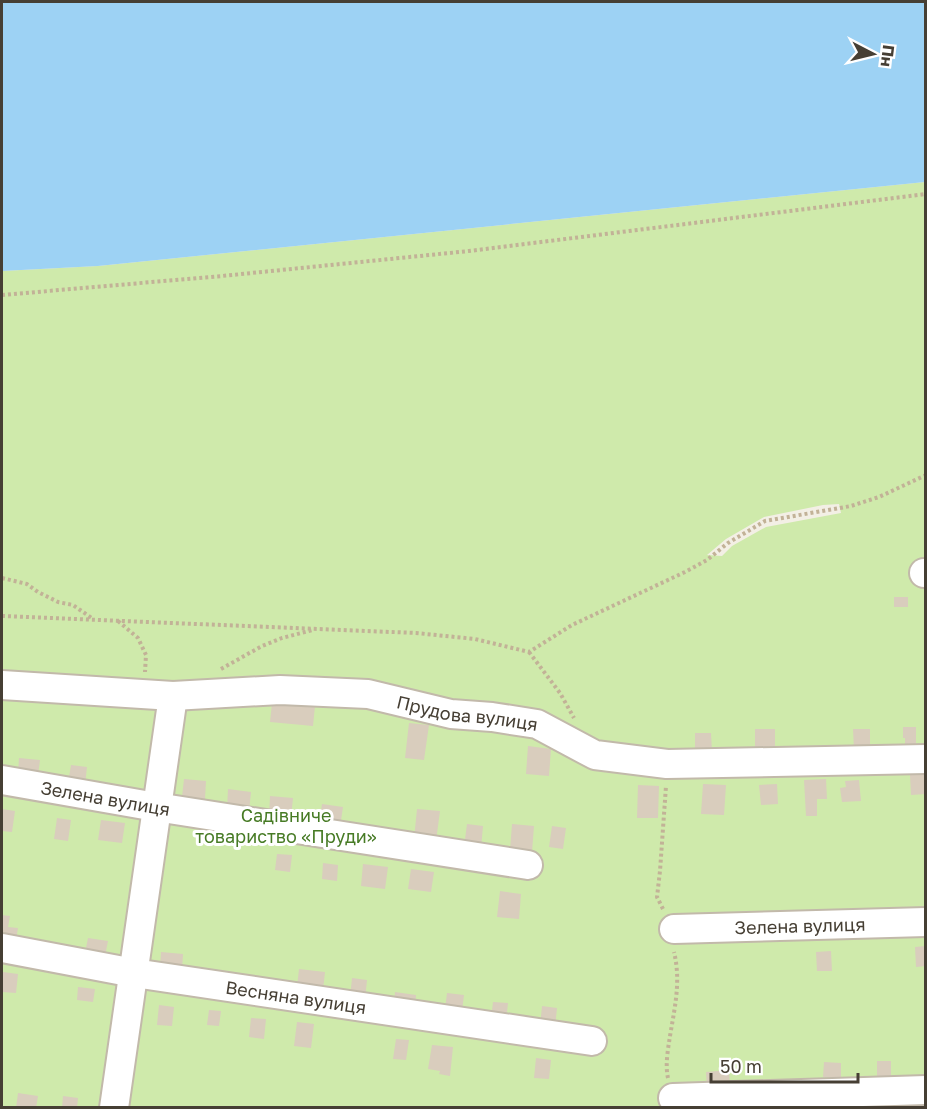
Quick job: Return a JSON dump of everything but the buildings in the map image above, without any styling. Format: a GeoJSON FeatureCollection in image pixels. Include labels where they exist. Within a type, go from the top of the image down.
{"type":"FeatureCollection","features":[{"type":"Feature","properties":{"kind":"lane","name":"Прудова вулиця"},"geometry":{"type":"LineString","coordinates":[[2,685],[173,696],[280,690],[368,694],[451,714],[537,724],[595,755],[667,764],[926,759]]}},
{"type":"Feature","properties":{"kind":"lane"},"geometry":{"type":"LineString","coordinates":[[114,1107],[173,696]]}},
{"type":"Feature","properties":{"kind":"lane","name":"Зелена вулиця"},"geometry":{"type":"LineString","coordinates":[[2,780],[156,807],[528,865]]}},
{"type":"Feature","properties":{"kind":"lane","name":"Зелена вулиця"},"geometry":{"type":"LineString","coordinates":[[674,929],[926,922]]}},
{"type":"Feature","properties":{"kind":"lane","name":"Весняна вулиця"},"geometry":{"type":"LineString","coordinates":[[2,948],[134,973],[592,1041]]}},
{"type":"Feature","properties":{"kind":"lane"},"geometry":{"type":"LineString","coordinates":[[673,1098],[926,1090]]}},
{"type":"Feature","properties":{"kind":"path"},"geometry":{"type":"LineString","coordinates":[[2,295],[469,251],[926,194]]}},
{"type":"Feature","properties":{"kind":"path"},"geometry":{"type":"LineString","coordinates":[[529,652],[572,625],[707,560],[728,543],[765,521],[851,506],[879,497],[926,475]]}},
{"type":"Feature","properties":{"kind":"path"},"geometry":{"type":"LineString","coordinates":[[2,578],[27,584],[58,602],[72,605],[95,620]]}},
{"type":"Feature","properties":{"kind":"path"},"geometry":{"type":"LineString","coordinates":[[2,616],[428,634],[475,639],[529,652],[560,693],[577,722]]}},
{"type":"Feature","properties":{"kind":"path"},"geometry":{"type":"LineString","coordinates":[[118,621],[138,638],[146,655],[145,694]]}},
{"type":"Feature","properties":{"kind":"path"},"geometry":{"type":"LineString","coordinates":[[214,673],[261,646],[316,629]]}},
{"type":"Feature","properties":{"kind":"green space","name":"Садівниче товариство «Пруди»"},"geometry":{"type":"Polygon","coordinates":[[[925,182],[925,1107],[2,1107],[2,271],[98,266],[925,182]],[[839,504],[764,517],[726,539],[707,555],[722,556],[732,546],[766,527],[841,513],[839,504]]]}},
{"type":"Feature","properties":{"kind":"water"},"geometry":{"type":"Polygon","coordinates":[[[2,2],[925,2],[925,182],[98,266],[2,271],[2,2]]]}}]}
